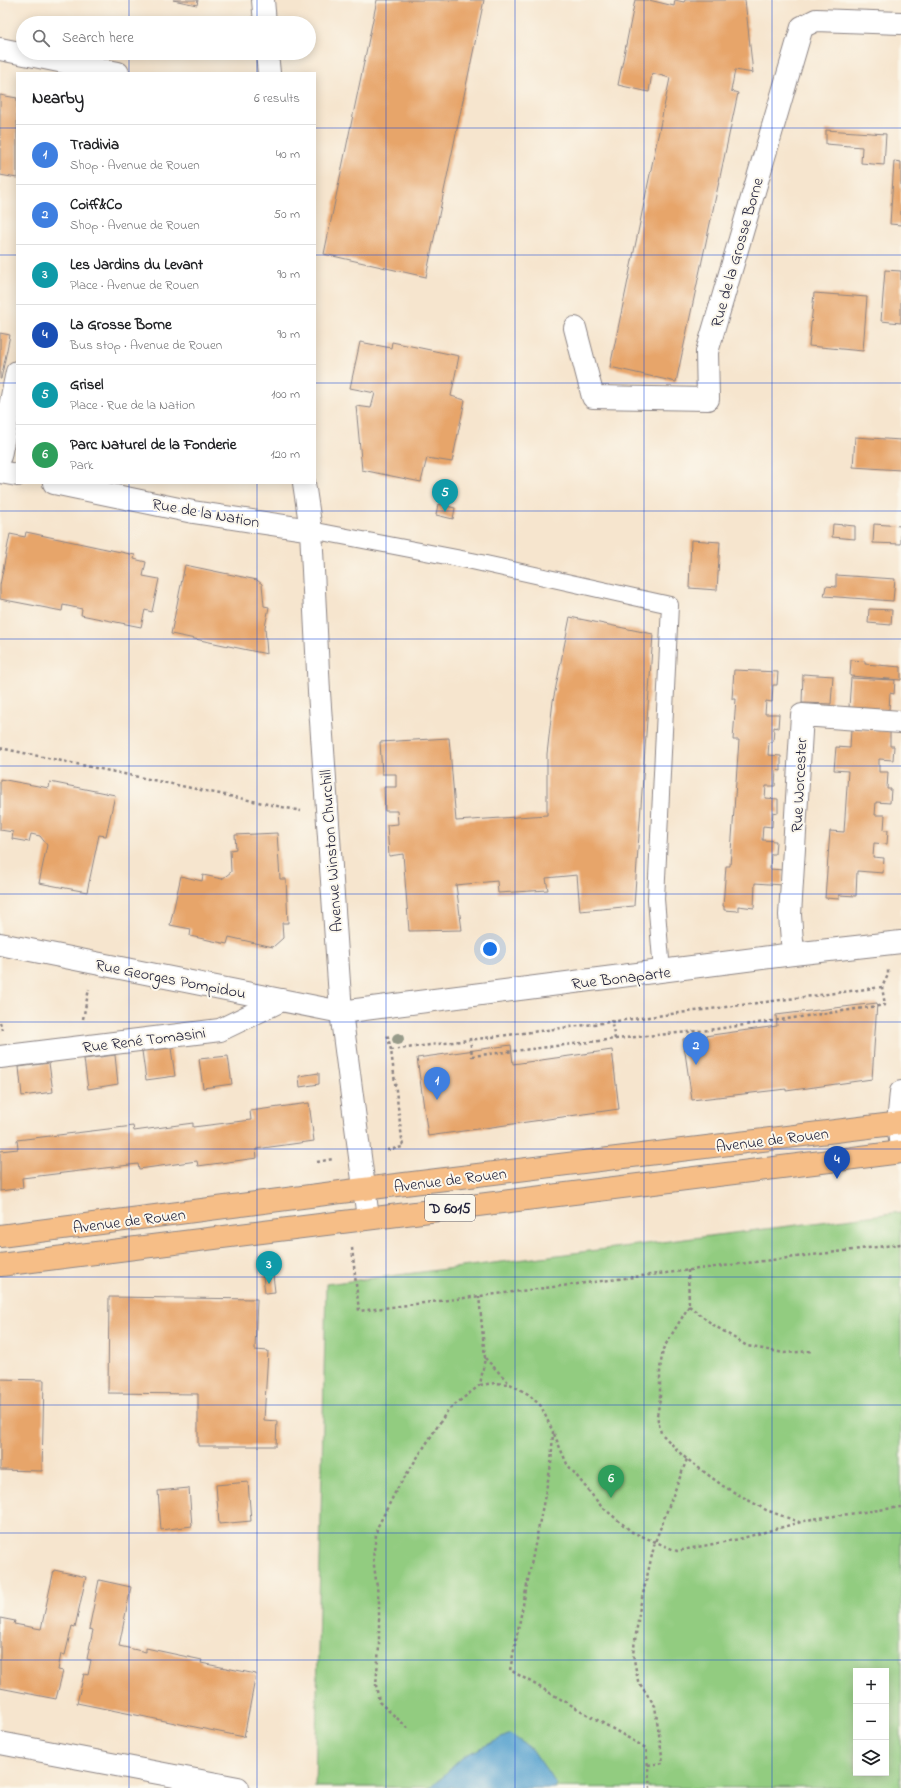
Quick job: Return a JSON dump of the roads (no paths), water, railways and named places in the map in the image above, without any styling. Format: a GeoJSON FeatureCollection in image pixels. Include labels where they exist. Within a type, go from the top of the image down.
{"type":"FeatureCollection","features":[{"type":"Feature","properties":{"kind":"main road","name":"Avenue de Rouen"},"geometry":{"type":"LineString","coordinates":[[0,1236],[364,1189],[900,1123]]}},
{"type":"Feature","properties":{"kind":"main road","name":"Avenue de Rouen"},"geometry":{"type":"LineString","coordinates":[[0,1265],[901,1152]]}},
{"type":"Feature","properties":{"kind":"street"},"geometry":{"type":"LineString","coordinates":[[263,0],[264,16]]}},
{"type":"Feature","properties":{"kind":"street","name":"Rue de la Grosse Borne"},"geometry":{"type":"LineString","coordinates":[[575,328],[593,397],[708,398],[707,352],[802,27],[816,20],[901,23]]}},
{"type":"Feature","properties":{"kind":"street"},"geometry":{"type":"LineString","coordinates":[[0,49],[16,53]]}},
{"type":"Feature","properties":{"kind":"street"},"geometry":{"type":"LineString","coordinates":[[43,60],[78,69],[108,72]]}},
{"type":"Feature","properties":{"kind":"street"},"geometry":{"type":"LineString","coordinates":[[268,60],[269,72]]}},
{"type":"Feature","properties":{"kind":"street"},"geometry":{"type":"LineString","coordinates":[[0,456],[16,377]]}},
{"type":"Feature","properties":{"kind":"street"},"geometry":{"type":"LineString","coordinates":[[0,472],[16,475]]}},
{"type":"Feature","properties":{"kind":"street","name":"Rue de la Nation"},"geometry":{"type":"LineString","coordinates":[[59,484],[193,512],[310,530]]}},
{"type":"Feature","properties":{"kind":"street","name":"Avenue Winston Churchill"},"geometry":{"type":"LineString","coordinates":[[304,484],[310,530],[328,820],[342,1012],[368,1218]]}},
{"type":"Feature","properties":{"kind":"street","name":"Rue Worcester"},"geometry":{"type":"LineString","coordinates":[[793,954],[790,915],[802,715],[901,722]]}},
{"type":"Feature","properties":{"kind":"street","name":"Rue Bonaparte"},"geometry":{"type":"LineString","coordinates":[[342,1012],[793,954],[895,943]]}},
{"type":"Feature","properties":{"kind":"street","name":"Rue Georges Pompidou"},"geometry":{"type":"LineString","coordinates":[[0,944],[342,1012]]}},
{"type":"Feature","properties":{"kind":"street","name":"Rue René Tomasini"},"geometry":{"type":"LineString","coordinates":[[0,1057],[220,1030],[282,1000]]}},
{"type":"Feature","properties":{"kind":"street"},"geometry":{"type":"LineString","coordinates":[[901,1092],[901,1147]]}},
{"type":"Feature","properties":{"kind":"street"},"geometry":{"type":"LineString","coordinates":[[0,1743],[238,1788]]}},
{"type":"Feature","properties":{"kind":"lane"},"geometry":{"type":"LineString","coordinates":[[310,530],[472,561],[670,605],[656,899],[662,972]]}},
{"type":"Feature","properties":{"kind":"water"},"geometry":{"type":"Polygon","coordinates":[[[510,1734],[532,1749],[557,1785],[554,1788],[430,1788],[464,1756],[510,1734]]]}},
{"type":"Feature","properties":{"kind":"place","name":"Grisel"},"geometry":{"type":"Point","coordinates":[445,512]}},
{"type":"Feature","properties":{"kind":"place","name":"Coiff&Co"},"geometry":{"type":"Point","coordinates":[696,1065]}},
{"type":"Feature","properties":{"kind":"place","name":"Tradivia"},"geometry":{"type":"Point","coordinates":[437,1100]}},
{"type":"Feature","properties":{"kind":"place","name":"La Grosse Borne"},"geometry":{"type":"Point","coordinates":[837,1179]}},
{"type":"Feature","properties":{"kind":"place","name":"Les Jardins du Levant"},"geometry":{"type":"Point","coordinates":[269,1284]}},
{"type":"Feature","properties":{"kind":"place","name":"Parc Naturel de la Fonderie"},"geometry":{"type":"Point","coordinates":[611,1498]}}]}
